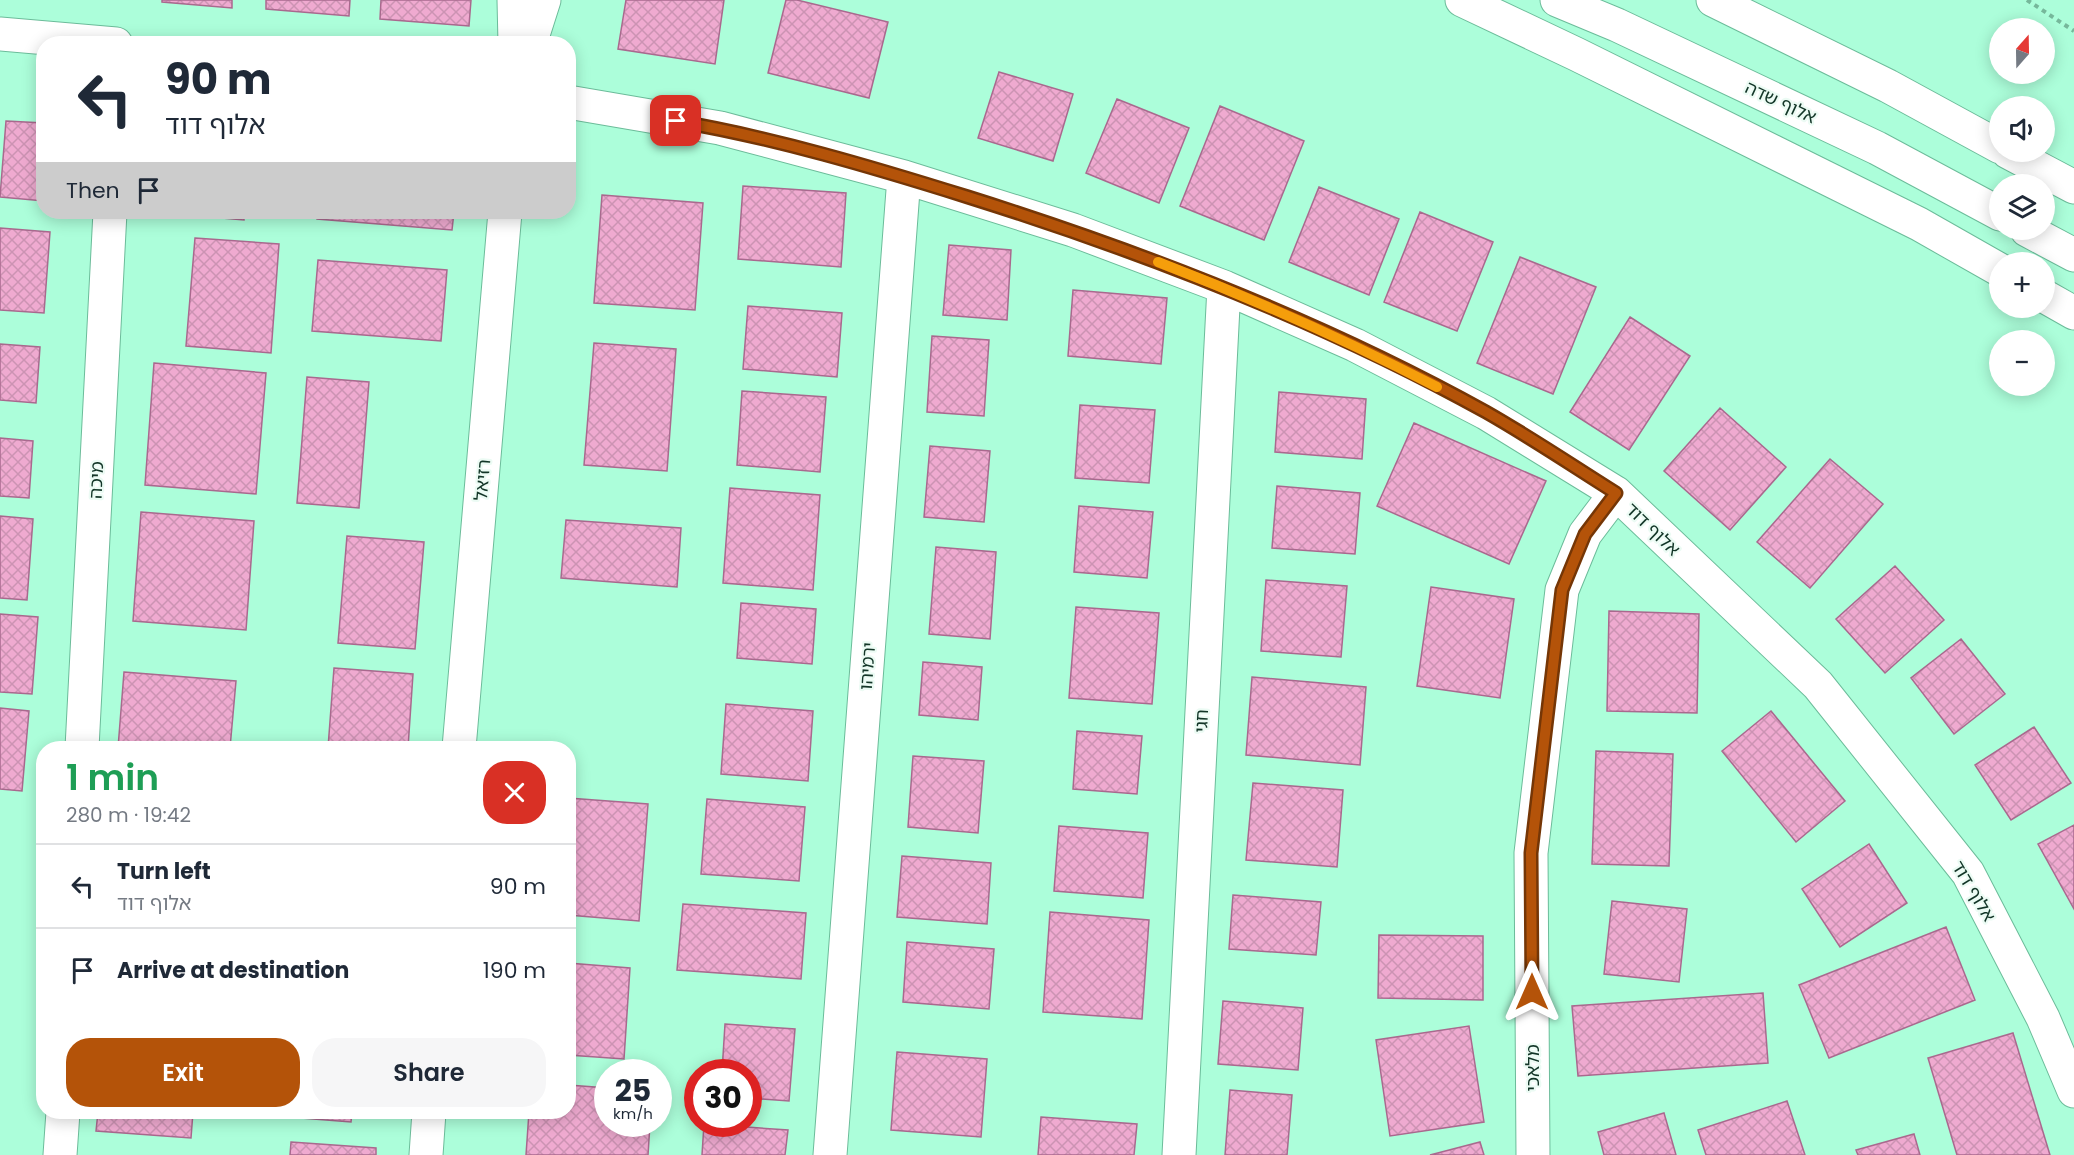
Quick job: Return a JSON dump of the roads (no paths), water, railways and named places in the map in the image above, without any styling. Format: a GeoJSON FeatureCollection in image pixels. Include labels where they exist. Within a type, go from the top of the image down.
{"type":"FeatureCollection","features":[{"type":"Feature","properties":{"kind":"street"},"geometry":{"type":"LineString","coordinates":[[514,0],[514,36]]}},
{"type":"Feature","properties":{"kind":"street"},"geometry":{"type":"LineString","coordinates":[[533,36],[544,0]]}},
{"type":"Feature","properties":{"kind":"street"},"geometry":{"type":"LineString","coordinates":[[1462,0],[1918,224],[1989,264]]}},
{"type":"Feature","properties":{"kind":"street","name":"אלוף שדה"},"geometry":{"type":"LineString","coordinates":[[1557,0],[1617,25],[1877,147],[1989,208]]}},
{"type":"Feature","properties":{"kind":"street"},"geometry":{"type":"LineString","coordinates":[[1713,0],[1888,86],[1989,141]]}},
{"type":"Feature","properties":{"kind":"street"},"geometry":{"type":"LineString","coordinates":[[0,34],[36,37]]}},
{"type":"Feature","properties":{"kind":"street","name":"אלוף דוד"},"geometry":{"type":"LineString","coordinates":[[576,103],[720,128],[904,177],[1073,230],[1224,287],[1355,345],[1486,413],[1616,493],[1818,686],[1968,873],[2043,1018],[2074,1090]]}},
{"type":"Feature","properties":{"kind":"street"},"geometry":{"type":"LineString","coordinates":[[2027,162],[2074,187]]}},
{"type":"Feature","properties":{"kind":"street","name":"ירמיהו"},"geometry":{"type":"LineString","coordinates":[[831,1155],[904,177]]}},
{"type":"Feature","properties":{"kind":"street","name":"מיכה"},"geometry":{"type":"LineString","coordinates":[[82,741],[110,219]]}},
{"type":"Feature","properties":{"kind":"street","name":"רזיאל"},"geometry":{"type":"LineString","coordinates":[[460,741],[504,219]]}},
{"type":"Feature","properties":{"kind":"street"},"geometry":{"type":"LineString","coordinates":[[2046,240],[2074,255]]}},
{"type":"Feature","properties":{"kind":"street","name":"חגי"},"geometry":{"type":"LineString","coordinates":[[1179,1155],[1224,287]]}},
{"type":"Feature","properties":{"kind":"street"},"geometry":{"type":"LineString","coordinates":[[2055,302],[2074,313]]}},
{"type":"Feature","properties":{"kind":"street","name":"מלאכי"},"geometry":{"type":"LineString","coordinates":[[1533,1155],[1531,853],[1562,590],[1585,534],[1616,493]]}},
{"type":"Feature","properties":{"kind":"street"},"geometry":{"type":"LineString","coordinates":[[60,1155],[63,1119]]}},
{"type":"Feature","properties":{"kind":"street"},"geometry":{"type":"LineString","coordinates":[[426,1155],[429,1119]]}}]}
